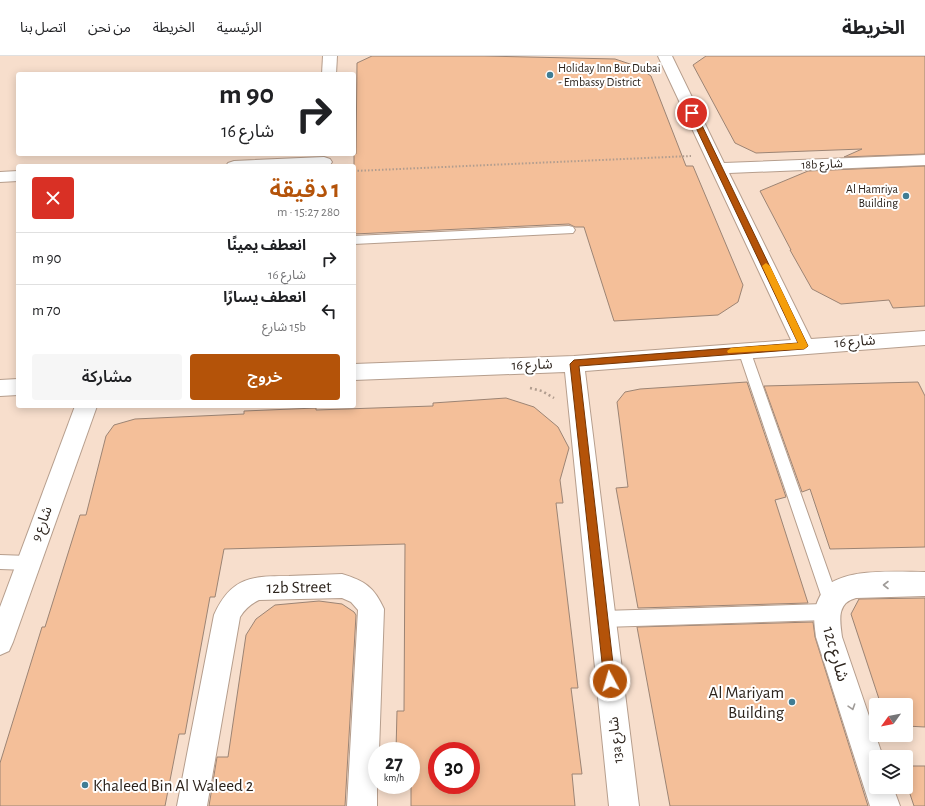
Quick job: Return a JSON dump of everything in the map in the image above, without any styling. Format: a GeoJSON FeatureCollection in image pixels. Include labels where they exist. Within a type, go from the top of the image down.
{"type":"FeatureCollection","features":[{"type":"Feature","properties":{"kind":"street"},"geometry":{"type":"LineString","coordinates":[[329,72],[330,56]]}},
{"type":"Feature","properties":{"kind":"street"},"geometry":{"type":"LineString","coordinates":[[665,56],[804,346]]}},
{"type":"Feature","properties":{"kind":"street","name":"18b شارع"},"geometry":{"type":"LineString","coordinates":[[716,162],[925,160]]}},
{"type":"Feature","properties":{"kind":"street"},"geometry":{"type":"LineString","coordinates":[[270,164],[324,161]]}},
{"type":"Feature","properties":{"kind":"street"},"geometry":{"type":"LineString","coordinates":[[0,177],[16,176]]}},
{"type":"Feature","properties":{"kind":"street","name":"شارع 16"},"geometry":{"type":"LineString","coordinates":[[356,372],[574,364],[744,350],[925,338]]}},
{"type":"Feature","properties":{"kind":"street","name":"13a شارع"},"geometry":{"type":"LineString","coordinates":[[574,364],[624,806]]}},
{"type":"Feature","properties":{"kind":"street"},"geometry":{"type":"LineString","coordinates":[[0,388],[16,387]]}},
{"type":"Feature","properties":{"kind":"street","name":"شارع 9"},"geometry":{"type":"LineString","coordinates":[[0,642],[85,408]]}},
{"type":"Feature","properties":{"kind":"street"},"geometry":{"type":"LineString","coordinates":[[829,607],[837,593],[846,587],[858,585],[925,584]]}},
{"type":"Feature","properties":{"kind":"street","name":"12b Street"},"geometry":{"type":"LineString","coordinates":[[192,806],[227,615],[232,605],[248,591],[258,588],[342,586],[352,588],[360,593],[367,600],[371,609],[362,806]]}},
{"type":"Feature","properties":{"kind":"street","name":"12c شارع"},"geometry":{"type":"LineString","coordinates":[[829,607],[826,624],[829,637],[869,759]]}},
{"type":"Feature","properties":{"kind":"street"},"geometry":{"type":"LineString","coordinates":[[881,794],[885,806]]}},
{"type":"Feature","properties":{"kind":"lane"},"geometry":{"type":"LineString","coordinates":[[356,240],[569,230]]}},
{"type":"Feature","properties":{"kind":"lane"},"geometry":{"type":"LineString","coordinates":[[602,619],[829,607],[744,350]]}},
{"type":"Feature","properties":{"kind":"lane"},"geometry":{"type":"LineString","coordinates":[[0,562],[28,563]]}},
{"type":"Feature","properties":{"kind":"path"},"geometry":{"type":"LineString","coordinates":[[356,171],[716,162]]}},
{"type":"Feature","properties":{"kind":"path"},"geometry":{"type":"LineString","coordinates":[[525,388],[542,391],[556,400]]}},
{"type":"Feature","properties":{"kind":"building"},"geometry":{"type":"Polygon","coordinates":[[[372,56],[484,56],[615,59],[636,66],[651,76],[686,166],[693,166],[743,285],[738,302],[718,315],[614,321],[584,227],[575,227],[569,224],[356,234],[356,164],[354,164],[354,156],[356,156],[357,63],[372,56]]]}},
{"type":"Feature","properties":{"kind":"building"},"geometry":{"type":"Polygon","coordinates":[[[706,56],[925,56],[925,154],[844,157],[862,149],[756,153],[735,143],[693,65],[706,56]]]}},
{"type":"Feature","properties":{"kind":"building"},"geometry":{"type":"Polygon","coordinates":[[[925,166],[925,306],[893,308],[889,300],[841,304],[812,289],[760,191],[808,171],[925,166]]]}},
{"type":"Feature","properties":{"kind":"building"},"geometry":{"type":"Polygon","coordinates":[[[747,382],[786,497],[775,500],[808,603],[638,608],[616,488],[628,487],[617,402],[625,392],[640,389],[747,382]]]}},
{"type":"Feature","properties":{"kind":"building"},"geometry":{"type":"Polygon","coordinates":[[[918,382],[925,396],[925,547],[830,549],[810,489],[802,492],[764,386],[918,382]]]}},
{"type":"Feature","properties":{"kind":"building"},"geometry":{"type":"Polygon","coordinates":[[[506,398],[534,407],[558,427],[569,448],[560,480],[563,503],[556,503],[578,688],[571,688],[582,774],[572,774],[575,806],[411,806],[411,794],[420,794],[420,742],[396,742],[397,711],[404,711],[405,544],[224,549],[215,597],[210,597],[185,734],[179,734],[165,806],[0,806],[0,763],[42,627],[45,627],[80,515],[86,515],[106,436],[114,425],[135,419],[244,414],[244,411],[433,406],[433,403],[506,398]]]}},
{"type":"Feature","properties":{"kind":"building"},"geometry":{"type":"Polygon","coordinates":[[[925,598],[925,727],[913,726],[913,698],[879,698],[851,614],[859,599],[925,598]]]}},
{"type":"Feature","properties":{"kind":"building"},"geometry":{"type":"Polygon","coordinates":[[[319,601],[342,604],[356,615],[345,806],[209,806],[217,757],[228,757],[246,635],[256,619],[275,605],[319,601]]]}},
{"type":"Feature","properties":{"kind":"building"},"geometry":{"type":"Polygon","coordinates":[[[813,622],[815,637],[868,806],[670,806],[637,627],[813,622]]]}},
{"type":"Feature","properties":{"kind":"building"},"geometry":{"type":"Polygon","coordinates":[[[913,766],[925,766],[925,806],[914,806],[910,794],[913,794],[913,766]]]}},
{"type":"Feature","properties":{"kind":"slow traffic"},"geometry":{"type":"LineString","coordinates":[[731,351],[804,346],[766,266]]}},
{"type":"Feature","properties":{"kind":"place","name":"Holiday Inn Bur Dubai - Embassy District"},"geometry":{"type":"Point","coordinates":[550,75]}},
{"type":"Feature","properties":{"kind":"place","name":"Al Hamriya Building"},"geometry":{"type":"Point","coordinates":[906,196]}},
{"type":"Feature","properties":{"kind":"place","name":"Al Mariyam Building"},"geometry":{"type":"Point","coordinates":[792,702]}},
{"type":"Feature","properties":{"kind":"place","name":"Khaleed Bin Al Waleed 2"},"geometry":{"type":"Point","coordinates":[85,785]}},
{"type":"Feature","properties":{"kind":"route"},"geometry":{"type":"LineString","coordinates":[[610,681],[574,364],[804,346],[720,168],[692,113]]}}]}
